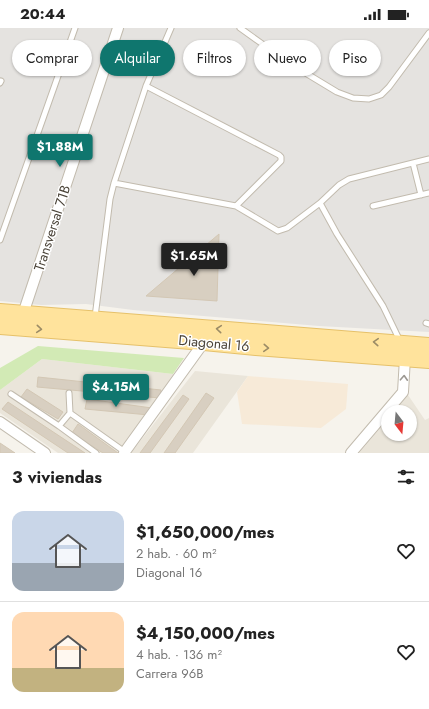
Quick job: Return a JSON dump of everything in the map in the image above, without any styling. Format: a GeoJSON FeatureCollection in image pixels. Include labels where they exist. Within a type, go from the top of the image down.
{"type":"FeatureCollection","features":[{"type":"Feature","properties":{"kind":"main road","name":"Diagonal 16"},"geometry":{"type":"LineString","coordinates":[[0,312],[95,319],[403,351],[429,360]]}},
{"type":"Feature","properties":{"kind":"main road","name":"Diagonal 16"},"geometry":{"type":"LineString","coordinates":[[0,326],[256,347],[403,351],[429,346]]}},
{"type":"Feature","properties":{"kind":"street","name":"Transversal 71B"},"geometry":{"type":"LineString","coordinates":[[23,314],[118,28]]}},
{"type":"Feature","properties":{"kind":"street"},"geometry":{"type":"LineString","coordinates":[[124,452],[204,342]]}},
{"type":"Feature","properties":{"kind":"street"},"geometry":{"type":"LineString","coordinates":[[351,453],[403,392],[403,351]]}},
{"type":"Feature","properties":{"kind":"street"},"geometry":{"type":"LineString","coordinates":[[0,422],[45,453]]}},
{"type":"Feature","properties":{"kind":"lane"},"geometry":{"type":"LineString","coordinates":[[0,240],[75,28]]}},
{"type":"Feature","properties":{"kind":"lane"},"geometry":{"type":"LineString","coordinates":[[95,319],[110,199],[114,183],[146,86],[171,28]]}},
{"type":"Feature","properties":{"kind":"lane"},"geometry":{"type":"LineString","coordinates":[[240,28],[289,63],[337,92],[353,98],[369,100],[381,95],[389,87],[429,33]]}},
{"type":"Feature","properties":{"kind":"lane"},"geometry":{"type":"LineString","coordinates":[[146,86],[279,155],[281,161],[236,206]]}},
{"type":"Feature","properties":{"kind":"lane"},"geometry":{"type":"LineString","coordinates":[[114,183],[236,206],[273,229],[280,231],[287,228],[320,203],[339,185],[349,179],[429,160]]}},
{"type":"Feature","properties":{"kind":"lane"},"geometry":{"type":"LineString","coordinates":[[413,163],[421,195]]}},
{"type":"Feature","properties":{"kind":"lane"},"geometry":{"type":"LineString","coordinates":[[373,206],[429,193]]}},
{"type":"Feature","properties":{"kind":"lane"},"geometry":{"type":"LineString","coordinates":[[320,203],[337,234],[383,306],[403,351]]}},
{"type":"Feature","properties":{"kind":"lane"},"geometry":{"type":"LineString","coordinates":[[59,426],[70,413],[69,393]]}},
{"type":"Feature","properties":{"kind":"lane"},"geometry":{"type":"LineString","coordinates":[[11,394],[96,453]]}},
{"type":"Feature","properties":{"kind":"lane"},"geometry":{"type":"LineString","coordinates":[[70,413],[124,452]]}},
{"type":"Feature","properties":{"kind":"shaded area"},"geometry":{"type":"Polygon","coordinates":[[[0,28],[429,28],[429,332],[319,326],[133,310],[86,304],[41,305],[0,301],[0,28]]]}},
{"type":"Feature","properties":{"kind":"shaded area"},"geometry":{"type":"Polygon","coordinates":[[[42,359],[173,374],[175,379],[118,453],[58,453],[0,413],[0,390],[42,359]]]}},
{"type":"Feature","properties":{"kind":"shaded area"},"geometry":{"type":"Polygon","coordinates":[[[195,371],[248,376],[193,453],[131,453],[195,371]]]}},
{"type":"Feature","properties":{"kind":"shaded area"},"geometry":{"type":"Polygon","coordinates":[[[248,376],[348,384],[346,409],[321,428],[242,424],[237,392],[248,376]]]}},
{"type":"Feature","properties":{"kind":"shaded area"},"geometry":{"type":"Polygon","coordinates":[[[408,395],[415,405],[400,405],[408,395]]]}},
{"type":"Feature","properties":{"kind":"shaded area"},"geometry":{"type":"Polygon","coordinates":[[[417,408],[425,420],[429,418],[429,453],[359,453],[381,427],[381,441],[417,441],[417,408]]]}},
{"type":"Feature","properties":{"kind":"green space"},"geometry":{"type":"Polygon","coordinates":[[[38,346],[184,358],[173,374],[42,359],[0,390],[0,368],[38,346]]]}},
{"type":"Feature","properties":{"kind":"building"},"geometry":{"type":"Polygon","coordinates":[[[219,234],[217,301],[146,296],[219,234]]]}},
{"type":"Feature","properties":{"kind":"building"},"geometry":{"type":"Polygon","coordinates":[[[38,377],[161,390],[160,398],[37,387],[38,377]]]}},
{"type":"Feature","properties":{"kind":"building"},"geometry":{"type":"Polygon","coordinates":[[[27,389],[63,412],[58,419],[21,397],[27,389]]]}},
{"type":"Feature","properties":{"kind":"building"},"geometry":{"type":"Polygon","coordinates":[[[206,393],[214,398],[175,453],[164,453],[206,393]]]}},
{"type":"Feature","properties":{"kind":"building"},"geometry":{"type":"Polygon","coordinates":[[[183,395],[189,399],[150,453],[140,453],[183,395]]]}},
{"type":"Feature","properties":{"kind":"building"},"geometry":{"type":"Polygon","coordinates":[[[87,399],[152,408],[149,415],[85,409],[87,399]]]}},
{"type":"Feature","properties":{"kind":"building"},"geometry":{"type":"Polygon","coordinates":[[[8,402],[85,453],[68,453],[2,409],[8,402]]]}},
{"type":"Feature","properties":{"kind":"building"},"geometry":{"type":"Polygon","coordinates":[[[78,424],[118,453],[103,453],[72,433],[78,424]]]}},
{"type":"Feature","properties":{"kind":"building"},"geometry":{"type":"Polygon","coordinates":[[[0,443],[15,453],[0,453],[0,443]]]}}]}
